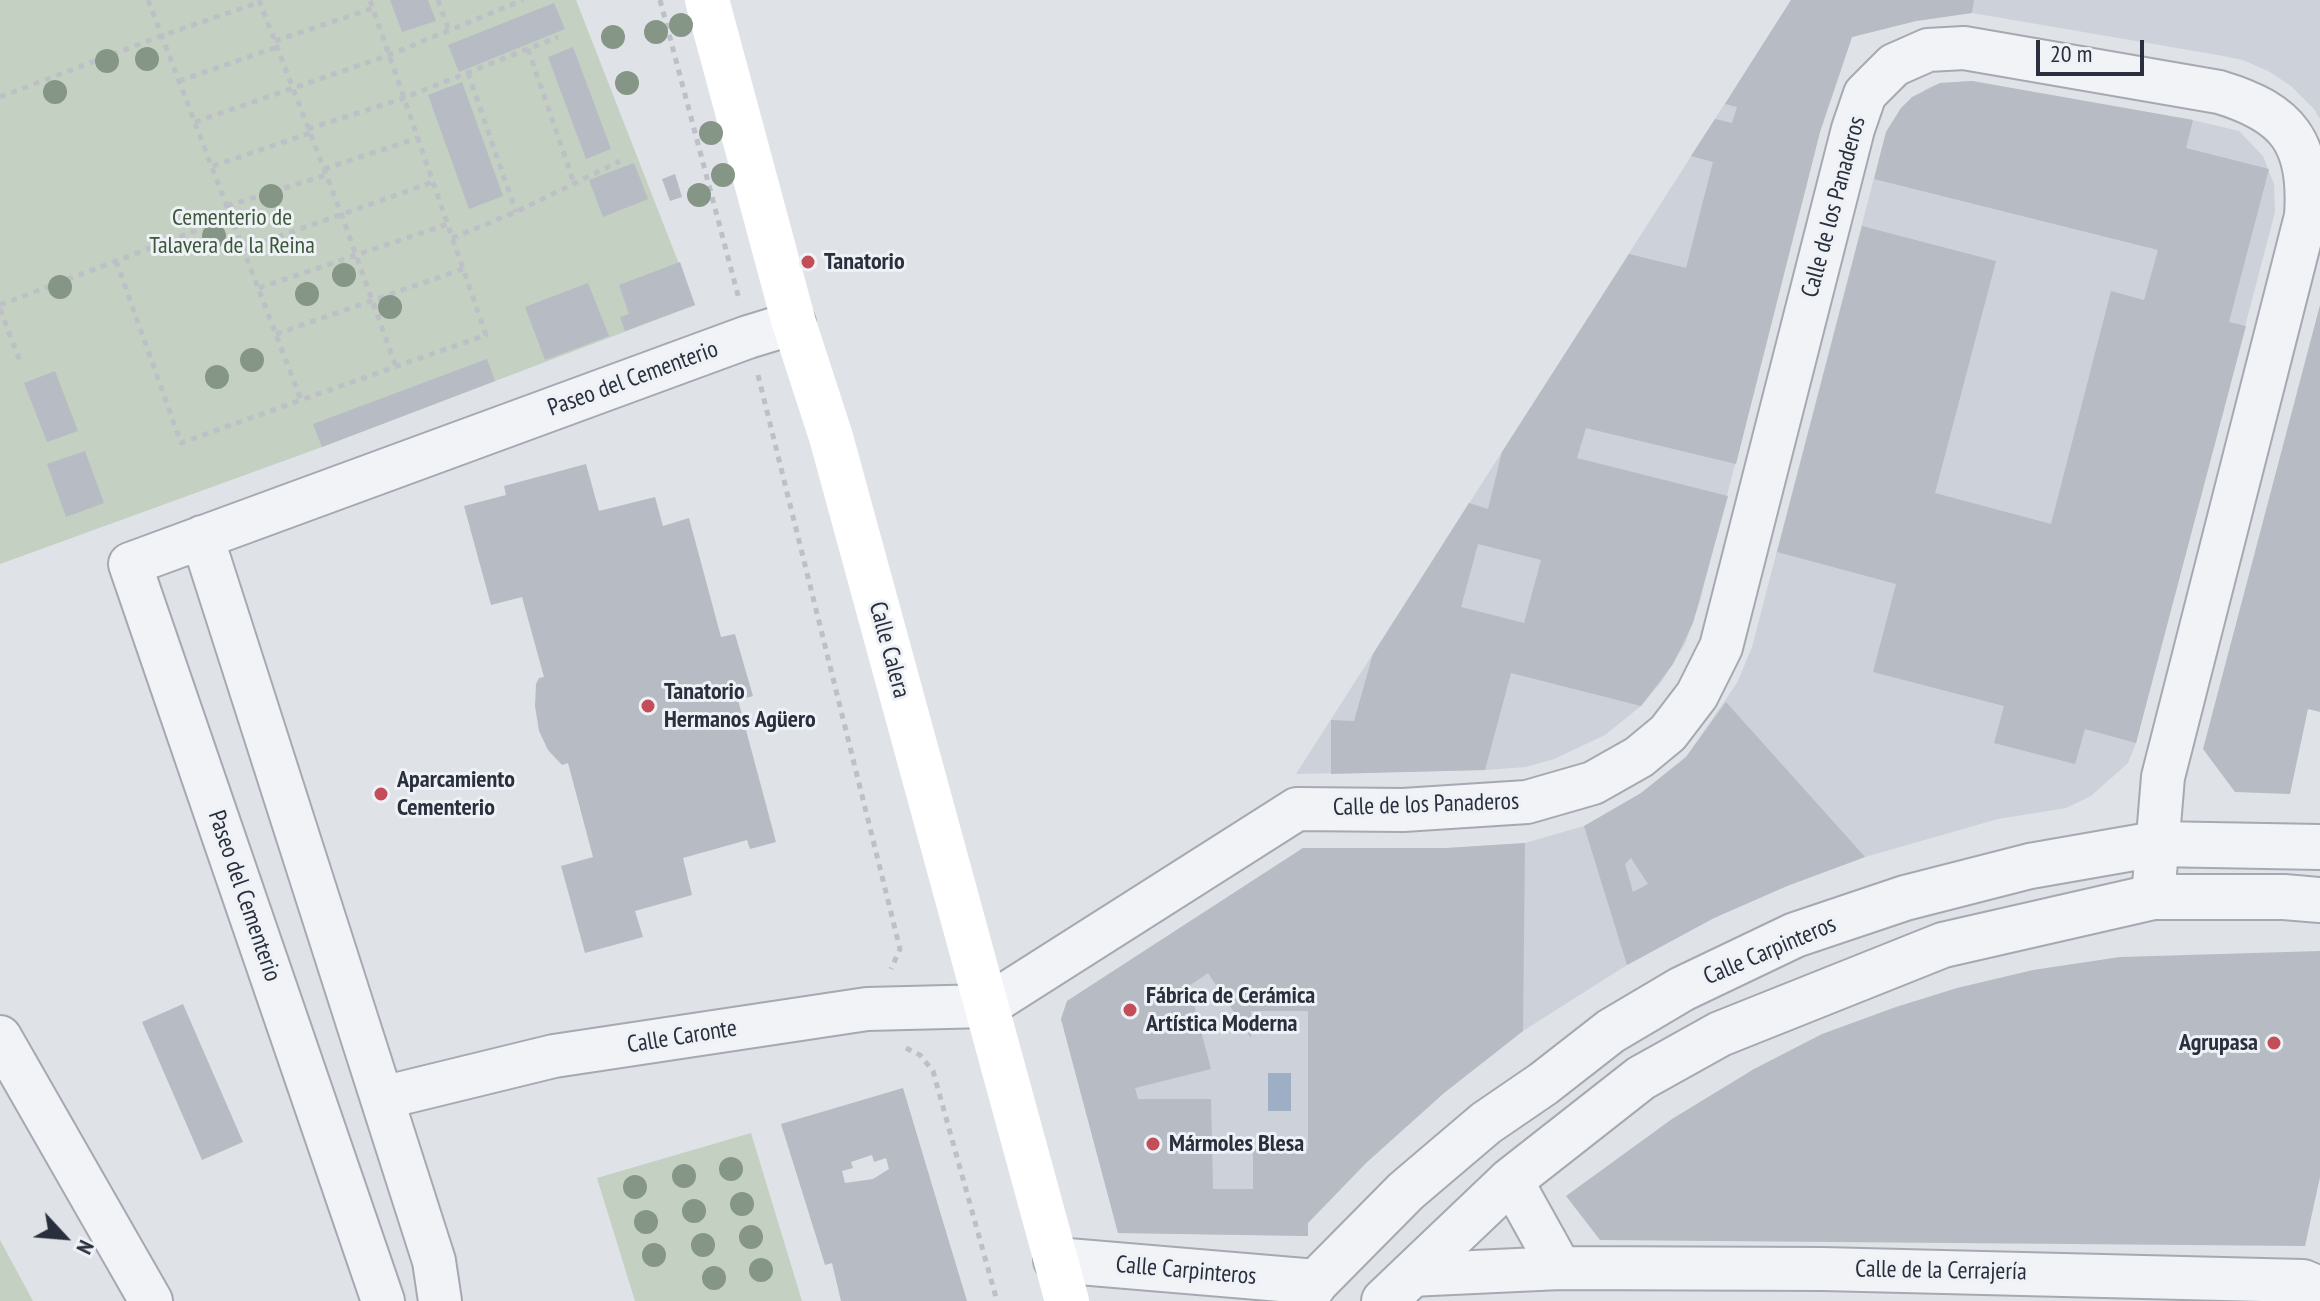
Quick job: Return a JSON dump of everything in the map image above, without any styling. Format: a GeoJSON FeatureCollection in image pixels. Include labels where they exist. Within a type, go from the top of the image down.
{"type":"FeatureCollection","features":[{"type":"Feature","properties":{"kind":"main road","name":"Calle Calera"},"geometry":{"type":"LineString","coordinates":[[707,0],[794,323],[831,437],[1062,1281]]}},
{"type":"Feature","properties":{"kind":"street","name":"Calle de los Panaderos"},"geometry":{"type":"LineString","coordinates":[[987,1006],[1297,809],[1403,810],[1527,802],[1593,783],[1639,757],[1668,733],[1697,695],[1721,647],[1853,129],[1865,94],[1894,65],[1928,50],[1964,48],[2219,92],[2249,101],[2275,116],[2298,145],[2308,183],[2306,216],[2163,777],[2153,897]]}},
{"type":"Feature","properties":{"kind":"street","name":"Paseo del Cementerio"},"geometry":{"type":"LineString","coordinates":[[383,1301],[130,564],[748,337],[794,323]]}},
{"type":"Feature","properties":{"kind":"street"},"geometry":{"type":"LineString","coordinates":[[202,537],[434,1261],[440,1301]]}},
{"type":"Feature","properties":{"kind":"street","name":"Calle Carpinteros"},"geometry":{"type":"LineString","coordinates":[[1062,1281],[1310,1292],[1406,1191],[1486,1123],[1611,1031],[1682,989],[1795,935],[1905,898],[2030,866],[2156,844],[2320,847]]}},
{"type":"Feature","properties":{"kind":"street"},"geometry":{"type":"LineString","coordinates":[[1397,1288],[1511,1180],[1641,1078],[1720,1034],[1943,945],[2153,897],[2320,900]]}},
{"type":"Feature","properties":{"kind":"street","name":"Calle Caronte"},"geometry":{"type":"LineString","coordinates":[[382,1098],[554,1056],[867,1009],[987,1006]]}},
{"type":"Feature","properties":{"kind":"street"},"geometry":{"type":"LineString","coordinates":[[0,1037],[151,1301]]}},
{"type":"Feature","properties":{"kind":"street"},"geometry":{"type":"LineString","coordinates":[[1511,1180],[1560,1268]]}},
{"type":"Feature","properties":{"kind":"street","name":"Calle de la Cerrajería"},"geometry":{"type":"LineString","coordinates":[[1397,1288],[1560,1268],[1823,1269],[2137,1276],[2303,1281],[2320,1288]]}},
{"type":"Feature","properties":{"kind":"path"},"geometry":{"type":"LineString","coordinates":[[148,0],[301,400]]}},
{"type":"Feature","properties":{"kind":"path"},"geometry":{"type":"LineString","coordinates":[[116,261],[181,443],[486,335],[370,0]]}},
{"type":"Feature","properties":{"kind":"path"},"geometry":{"type":"LineString","coordinates":[[438,0],[449,31]]}},
{"type":"Feature","properties":{"kind":"path"},"geometry":{"type":"LineString","coordinates":[[505,0],[507,7]]}},
{"type":"Feature","properties":{"kind":"path"},"geometry":{"type":"LineString","coordinates":[[195,122],[389,55],[523,0]]}},
{"type":"Feature","properties":{"kind":"path"},"geometry":{"type":"LineString","coordinates":[[660,0],[748,337],[900,949],[893,967],[873,990],[867,1009],[872,1035],[920,1055],[933,1071],[997,1301]]}},
{"type":"Feature","properties":{"kind":"path"},"geometry":{"type":"LineString","coordinates":[[0,97],[259,1],[396,367]]}},
{"type":"Feature","properties":{"kind":"path"},"geometry":{"type":"LineString","coordinates":[[179,81],[373,8]]}},
{"type":"Feature","properties":{"kind":"path"},"geometry":{"type":"LineString","coordinates":[[212,167],[404,98],[558,37]]}},
{"type":"Feature","properties":{"kind":"path"},"geometry":{"type":"LineString","coordinates":[[528,49],[574,183]]}},
{"type":"Feature","properties":{"kind":"path"},"geometry":{"type":"LineString","coordinates":[[468,73],[516,212]]}},
{"type":"Feature","properties":{"kind":"path"},"geometry":{"type":"LineString","coordinates":[[227,206],[418,138]]}},
{"type":"Feature","properties":{"kind":"path"},"geometry":{"type":"LineString","coordinates":[[452,238],[516,212],[620,161]]}},
{"type":"Feature","properties":{"kind":"path"},"geometry":{"type":"LineString","coordinates":[[244,249],[433,182]]}},
{"type":"Feature","properties":{"kind":"path"},"geometry":{"type":"LineString","coordinates":[[21,364],[0,307],[232,217]]}},
{"type":"Feature","properties":{"kind":"path"},"geometry":{"type":"LineString","coordinates":[[259,288],[448,224]]}},
{"type":"Feature","properties":{"kind":"path"},"geometry":{"type":"LineString","coordinates":[[276,334],[463,269]]}},
{"type":"Feature","properties":{"kind":"shaded area"},"geometry":{"type":"Polygon","coordinates":[[[1791,0],[2320,0],[2320,119],[2291,86],[2270,72],[2243,60],[2218,55],[1972,13],[1916,21],[1852,37],[1820,132],[1700,601],[1685,644],[1662,681],[1641,706],[1605,735],[1554,759],[1526,767],[1296,774],[1791,0]]]}},
{"type":"Feature","properties":{"kind":"shaded area"},"geometry":{"type":"Polygon","coordinates":[[[1972,81],[2239,131],[2263,156],[2274,184],[2275,212],[2136,743],[2128,763],[2091,796],[2066,808],[1998,819],[1865,857],[1714,918],[1627,965],[1523,1031],[1444,1093],[1366,1163],[1308,1223],[1308,1236],[1118,1233],[1061,1019],[1067,1001],[1303,848],[1447,848],[1525,843],[1584,826],[1606,815],[1641,793],[1686,757],[1737,683],[1752,647],[1886,132],[1901,108],[1926,89],[1940,83],[1972,81]]]}},
{"type":"Feature","properties":{"kind":"green space","name":"Cementerio de Talavera de la Reina"},"geometry":{"type":"Polygon","coordinates":[[[0,0],[576,0],[695,305],[322,447],[0,564],[0,0]]]}},
{"type":"Feature","properties":{"kind":"green space"},"geometry":{"type":"Polygon","coordinates":[[[751,1133],[802,1301],[635,1301],[597,1178],[751,1133]]]}},
{"type":"Feature","properties":{"kind":"green space"},"geometry":{"type":"Polygon","coordinates":[[[0,1240],[33,1301],[0,1301],[0,1240]]]}},
{"type":"Feature","properties":{"kind":"water"},"geometry":{"type":"Polygon","coordinates":[[[1268,1073],[1291,1073],[1291,1111],[1268,1111],[1268,1073]]]}},
{"type":"Feature","properties":{"kind":"building"},"geometry":{"type":"Polygon","coordinates":[[[390,0],[428,0],[436,21],[402,32],[390,0]]]}},
{"type":"Feature","properties":{"kind":"building"},"geometry":{"type":"Polygon","coordinates":[[[1791,0],[1974,0],[1972,13],[1916,21],[1852,37],[1820,132],[1736,464],[1586,428],[1577,458],[1728,496],[1693,623],[1673,664],[1641,706],[1511,673],[1485,770],[1331,774],[1331,720],[1354,721],[1373,654],[1469,503],[1488,509],[1502,452],[1629,254],[1686,268],[1713,162],[1691,156],[1715,119],[1732,123],[1737,107],[1725,104],[1791,0]],[[1478,544],[1461,607],[1524,623],[1541,560],[1478,544]]]}},
{"type":"Feature","properties":{"kind":"building"},"geometry":{"type":"Polygon","coordinates":[[[554,3],[565,29],[459,72],[448,45],[554,3]]]}},
{"type":"Feature","properties":{"kind":"building"},"geometry":{"type":"Polygon","coordinates":[[[573,47],[611,149],[586,159],[548,57],[573,47]]]}},
{"type":"Feature","properties":{"kind":"building"},"geometry":{"type":"Polygon","coordinates":[[[1972,81],[2193,120],[2186,148],[2269,169],[2229,322],[2246,326],[2136,743],[2085,729],[2075,764],[1994,743],[2004,706],[1873,672],[1896,584],[1777,552],[1862,226],[1996,261],[1935,493],[2051,524],[2111,291],[2144,300],[2158,250],[1874,179],[1886,132],[1912,97],[1940,83],[1972,81]]]}},
{"type":"Feature","properties":{"kind":"building"},"geometry":{"type":"Polygon","coordinates":[[[462,82],[503,196],[469,209],[428,95],[462,82]]]}},
{"type":"Feature","properties":{"kind":"building"},"geometry":{"type":"Polygon","coordinates":[[[634,163],[648,199],[603,217],[589,180],[634,163]]]}},
{"type":"Feature","properties":{"kind":"building"},"geometry":{"type":"Polygon","coordinates":[[[675,174],[682,197],[670,201],[662,179],[675,174]]]}},
{"type":"Feature","properties":{"kind":"building"},"geometry":{"type":"Polygon","coordinates":[[[680,262],[695,305],[625,331],[620,317],[629,314],[619,285],[680,262]]]}},
{"type":"Feature","properties":{"kind":"building"},"geometry":{"type":"Polygon","coordinates":[[[588,283],[609,336],[545,360],[525,307],[588,283]]]}},
{"type":"Feature","properties":{"kind":"building"},"geometry":{"type":"Polygon","coordinates":[[[2320,305],[2320,712],[2308,709],[2290,794],[2235,792],[2203,749],[2320,305]]]}},
{"type":"Feature","properties":{"kind":"building"},"geometry":{"type":"Polygon","coordinates":[[[487,359],[495,381],[322,447],[313,424],[487,359]]]}},
{"type":"Feature","properties":{"kind":"building"},"geometry":{"type":"Polygon","coordinates":[[[55,371],[78,431],[47,442],[24,383],[55,371]]]}},
{"type":"Feature","properties":{"kind":"building"},"geometry":{"type":"Polygon","coordinates":[[[85,451],[104,503],[66,517],[47,464],[85,451]]]}},
{"type":"Feature","properties":{"kind":"building"},"geometry":{"type":"Polygon","coordinates":[[[586,464],[599,511],[655,497],[663,526],[689,518],[721,637],[735,634],[753,696],[738,700],[776,842],[750,849],[747,840],[683,858],[692,895],[635,911],[643,937],[585,953],[561,866],[593,857],[568,763],[562,765],[548,750],[539,731],[536,684],[539,678],[544,677],[522,597],[491,605],[464,506],[506,495],[504,486],[586,464]]]}},
{"type":"Feature","properties":{"kind":"building"},"geometry":{"type":"Polygon","coordinates":[[[1726,702],[1865,857],[1714,918],[1627,965],[1584,826],[1641,793],[1686,757],[1726,702]],[[1631,858],[1625,864],[1633,892],[1648,884],[1631,858]]]}},
{"type":"Feature","properties":{"kind":"building"},"geometry":{"type":"Polygon","coordinates":[[[1525,843],[1523,1031],[1444,1093],[1366,1163],[1308,1223],[1308,1236],[1118,1233],[1061,1019],[1067,1001],[1303,848],[1447,848],[1525,843]],[[1208,973],[1189,986],[1211,1069],[1135,1088],[1138,1099],[1211,1099],[1213,1189],[1253,1189],[1253,1148],[1308,1149],[1308,1011],[1251,1011],[1251,1038],[1208,973]]]}},
{"type":"Feature","properties":{"kind":"building"},"geometry":{"type":"Polygon","coordinates":[[[2320,951],[2320,1177],[2305,1246],[1600,1240],[1566,1196],[1672,1119],[1754,1069],[1822,1034],[1896,1007],[1957,988],[2033,970],[2120,957],[2320,951]]]}},
{"type":"Feature","properties":{"kind":"building"},"geometry":{"type":"Polygon","coordinates":[[[183,1004],[243,1142],[202,1160],[142,1022],[183,1004]]]}},
{"type":"Feature","properties":{"kind":"building"},"geometry":{"type":"Polygon","coordinates":[[[903,1088],[967,1301],[841,1301],[832,1263],[825,1265],[781,1124],[903,1088]],[[872,1155],[851,1162],[853,1168],[842,1171],[845,1183],[873,1179],[889,1169],[886,1158],[874,1162],[872,1155]]]}},
{"type":"Feature","properties":{"kind":"place","name":"Tanatorio"},"geometry":{"type":"Point","coordinates":[808,262]}},
{"type":"Feature","properties":{"kind":"place","name":"Tanatorio Hermanos Agüero"},"geometry":{"type":"Point","coordinates":[648,706]}},
{"type":"Feature","properties":{"kind":"place","name":"Aparcamiento Cementerio"},"geometry":{"type":"Point","coordinates":[381,794]}},
{"type":"Feature","properties":{"kind":"place","name":"Fábrica de Cerámica Artística Moderna"},"geometry":{"type":"Point","coordinates":[1130,1010]}},
{"type":"Feature","properties":{"kind":"place","name":"Agrupasa"},"geometry":{"type":"Point","coordinates":[2274,1043]}},
{"type":"Feature","properties":{"kind":"place","name":"Mármoles Blesa"},"geometry":{"type":"Point","coordinates":[1153,1144]}}]}
